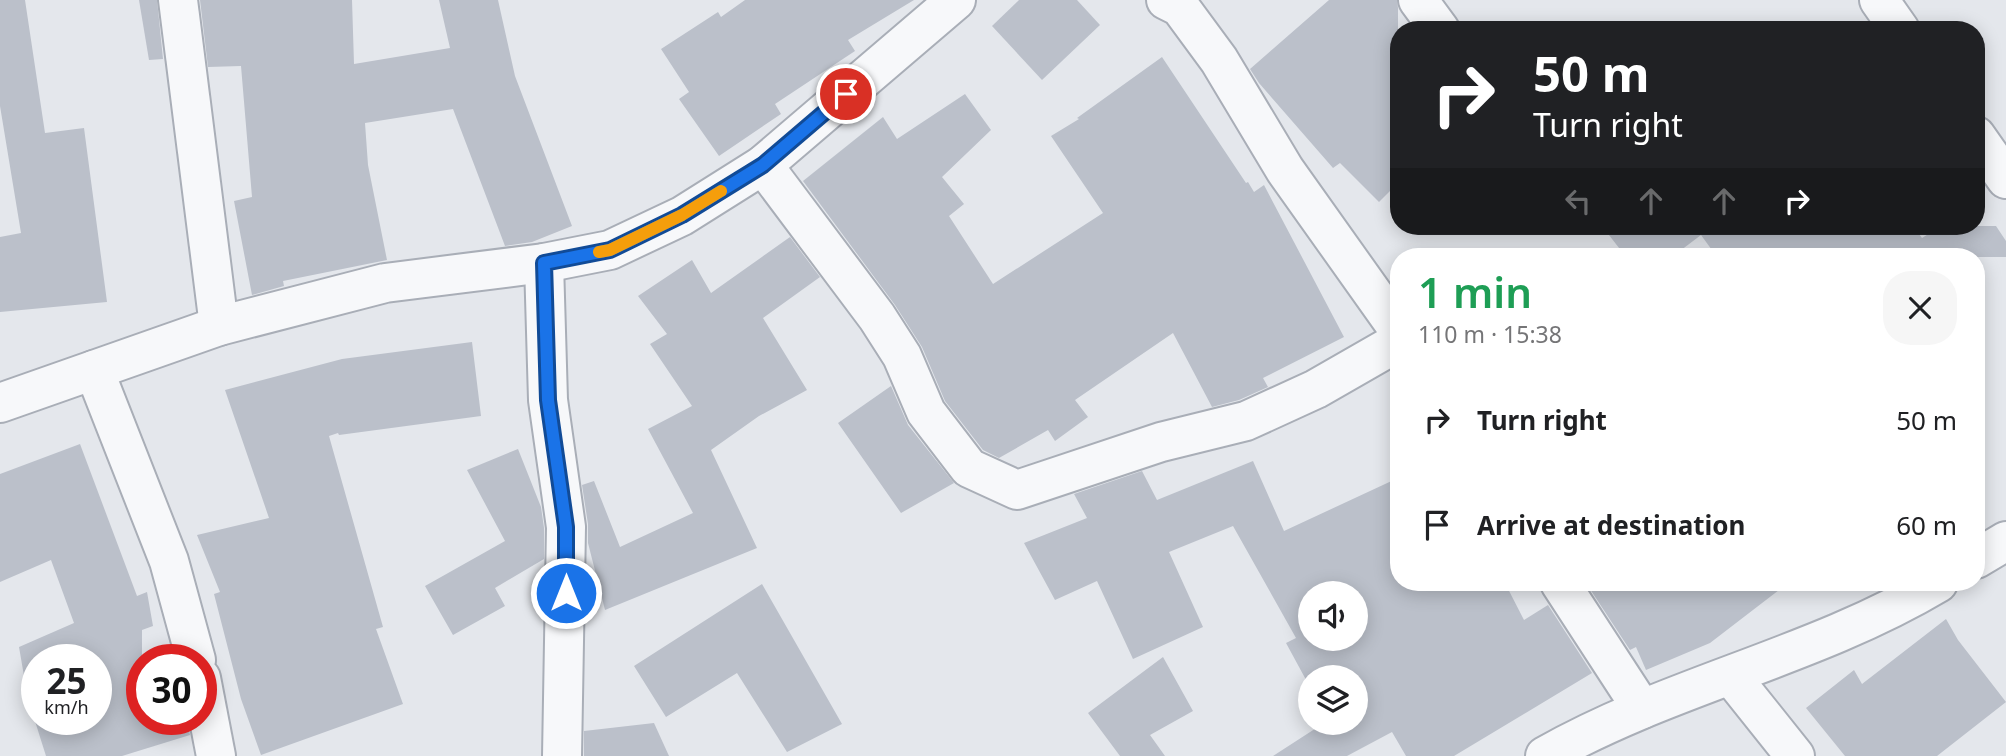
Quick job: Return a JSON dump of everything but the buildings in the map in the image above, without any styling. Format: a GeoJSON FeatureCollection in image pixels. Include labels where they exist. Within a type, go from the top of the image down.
{"type":"FeatureCollection","features":[{"type":"Feature","properties":{"kind":"street"},"geometry":{"type":"LineString","coordinates":[[178,0],[219,326]]}},
{"type":"Feature","properties":{"kind":"street"},"geometry":{"type":"LineString","coordinates":[[0,403],[219,326],[385,283],[544,263],[610,250],[682,215],[763,165],[956,0]]}},
{"type":"Feature","properties":{"kind":"street"},"geometry":{"type":"LineString","coordinates":[[1166,0],[1180,7],[1219,60],[1285,170],[1390,318]]}},
{"type":"Feature","properties":{"kind":"street"},"geometry":{"type":"LineString","coordinates":[[1418,0],[1433,21]]}},
{"type":"Feature","properties":{"kind":"street"},"geometry":{"type":"LineString","coordinates":[[1879,0],[1894,21]]}},
{"type":"Feature","properties":{"kind":"street"},"geometry":{"type":"LineString","coordinates":[[1985,149],[2006,179]]}},
{"type":"Feature","properties":{"kind":"street"},"geometry":{"type":"LineString","coordinates":[[763,165],[877,317],[902,356],[926,412],[969,468],[1017,490],[1161,442],[1246,421],[1316,389],[1390,347]]}},
{"type":"Feature","properties":{"kind":"street"},"geometry":{"type":"LineString","coordinates":[[544,263],[548,400],[566,527],[562,756]]}},
{"type":"Feature","properties":{"kind":"street"},"geometry":{"type":"LineString","coordinates":[[94,370],[169,561],[192,644]]}},
{"type":"Feature","properties":{"kind":"street"},"geometry":{"type":"LineString","coordinates":[[1985,554],[2006,541]]}},
{"type":"Feature","properties":{"kind":"street"},"geometry":{"type":"LineString","coordinates":[[1565,591],[1642,709]]}},
{"type":"Feature","properties":{"kind":"street"},"geometry":{"type":"LineString","coordinates":[[1545,756],[1642,709],[1831,638],[1922,591]]}},
{"type":"Feature","properties":{"kind":"street"},"geometry":{"type":"LineString","coordinates":[[1731,676],[1795,756]]}},
{"type":"Feature","properties":{"kind":"street"},"geometry":{"type":"LineString","coordinates":[[212,735],[216,756]]}},
{"type":"Feature","properties":{"kind":"slow traffic"},"geometry":{"type":"LineString","coordinates":[[599,252],[610,250],[682,215],[721,191]]}},
{"type":"Feature","properties":{"kind":"route"},"geometry":{"type":"LineString","coordinates":[[566,593],[566,527],[548,400],[544,263],[610,250],[682,215],[763,165],[846,94]]}}]}
